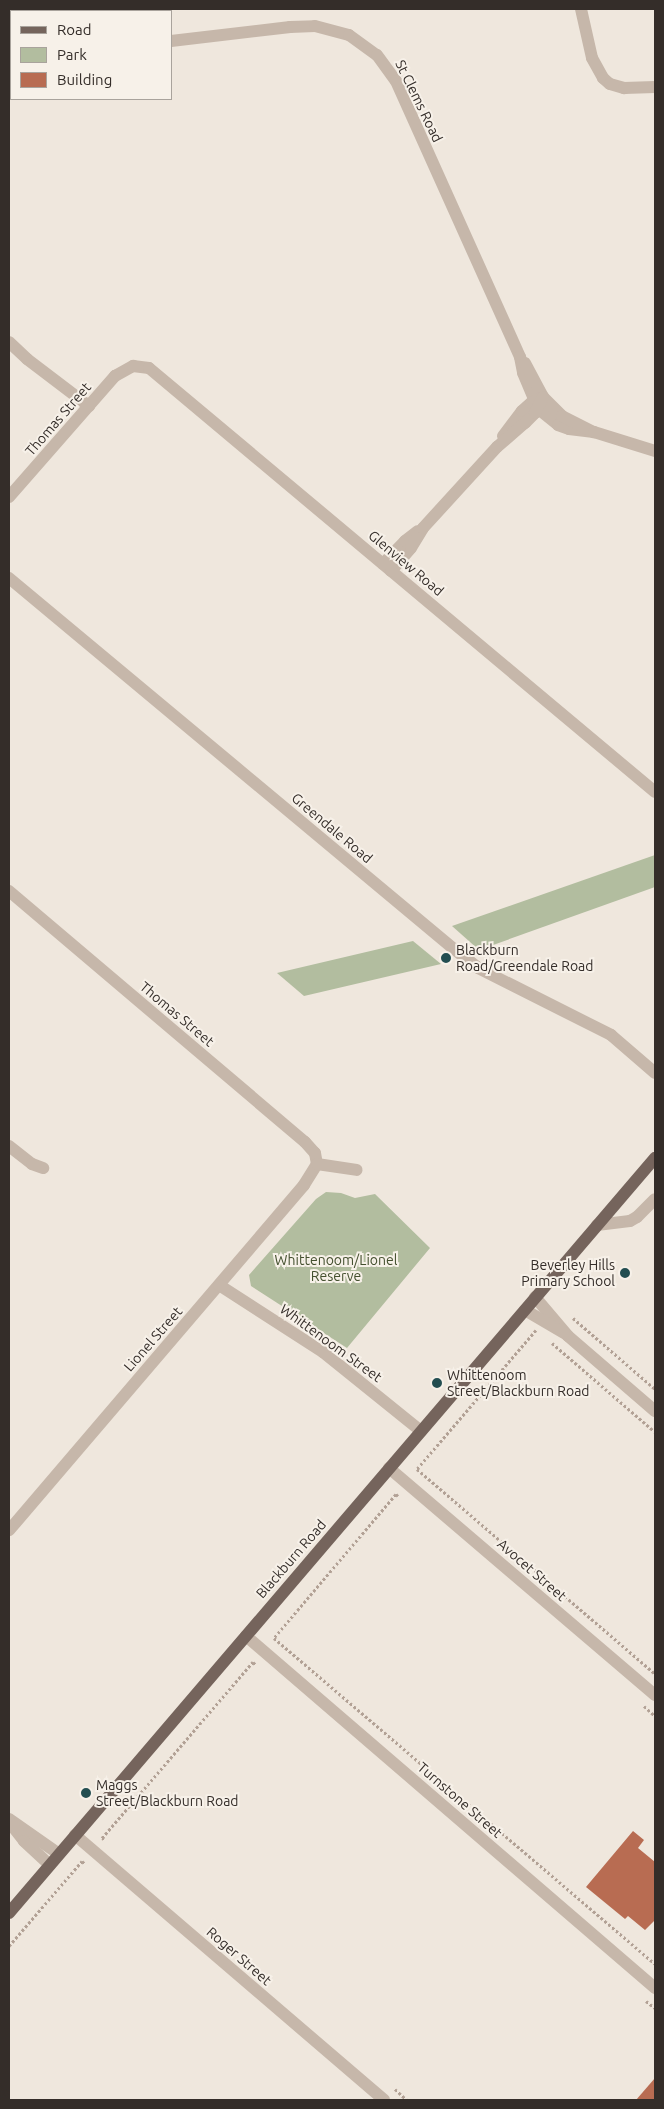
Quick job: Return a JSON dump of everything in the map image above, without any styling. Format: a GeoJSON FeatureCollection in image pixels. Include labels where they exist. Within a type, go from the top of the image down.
{"type":"FeatureCollection","features":[{"type":"Feature","properties":{"kind":"main road","name":"Blackburn Road"},"geometry":{"type":"LineString","coordinates":[[9,1912],[655,1158]]}},
{"type":"Feature","properties":{"kind":"street"},"geometry":{"type":"LineString","coordinates":[[581,9],[592,58],[603,78],[616,86],[655,87]]}},
{"type":"Feature","properties":{"kind":"street","name":"St Clems Road"},"geometry":{"type":"LineString","coordinates":[[172,41],[290,27],[315,26],[348,35],[377,55],[396,81],[520,357],[530,369],[539,401],[562,416],[594,432],[655,451]]}},
{"type":"Feature","properties":{"kind":"street"},"geometry":{"type":"LineString","coordinates":[[9,342],[26,359],[89,406]]}},
{"type":"Feature","properties":{"kind":"street","name":"Thomas Street"},"geometry":{"type":"LineString","coordinates":[[9,497],[115,376],[133,366]]}},
{"type":"Feature","properties":{"kind":"street","name":"Glenview Road"},"geometry":{"type":"LineString","coordinates":[[133,366],[154,371],[655,792]]}},
{"type":"Feature","properties":{"kind":"street"},"geometry":{"type":"LineString","coordinates":[[387,568],[405,541],[422,528],[497,447],[514,420],[539,401]]}},
{"type":"Feature","properties":{"kind":"street","name":"Greendale Road"},"geometry":{"type":"LineString","coordinates":[[11,579],[454,949],[486,972],[611,1035],[653,1071]]}},
{"type":"Feature","properties":{"kind":"street","name":"Thomas Street"},"geometry":{"type":"LineString","coordinates":[[9,891],[305,1142],[315,1153],[317,1164]]}},
{"type":"Feature","properties":{"kind":"street"},"geometry":{"type":"LineString","coordinates":[[11,1152],[43,1168]]}},
{"type":"Feature","properties":{"kind":"street"},"geometry":{"type":"LineString","coordinates":[[317,1164],[357,1170]]}},
{"type":"Feature","properties":{"kind":"street","name":"Lionel Street"},"geometry":{"type":"LineString","coordinates":[[9,1530],[304,1185],[317,1164]]}},
{"type":"Feature","properties":{"kind":"street"},"geometry":{"type":"LineString","coordinates":[[596,1226],[630,1221],[637,1217],[655,1199]]}},
{"type":"Feature","properties":{"kind":"street","name":"Whittenoom Street"},"geometry":{"type":"LineString","coordinates":[[219,1285],[323,1352],[421,1431]]}},
{"type":"Feature","properties":{"kind":"street"},"geometry":{"type":"LineString","coordinates":[[535,1298],[568,1336],[655,1411]]}},
{"type":"Feature","properties":{"kind":"street"},"geometry":{"type":"LineString","coordinates":[[525,1310],[568,1336]]}},
{"type":"Feature","properties":{"kind":"street","name":"Avocet Street"},"geometry":{"type":"LineString","coordinates":[[389,1468],[655,1696]]}},
{"type":"Feature","properties":{"kind":"street","name":"Turnstone Street"},"geometry":{"type":"LineString","coordinates":[[246,1636],[655,1988]]}},
{"type":"Feature","properties":{"kind":"street"},"geometry":{"type":"LineString","coordinates":[[9,1821],[59,1854]]}},
{"type":"Feature","properties":{"kind":"street"},"geometry":{"type":"LineString","coordinates":[[9,1821],[24,1840],[50,1865]]}},
{"type":"Feature","properties":{"kind":"street","name":"Roger Street"},"geometry":{"type":"LineString","coordinates":[[75,1835],[384,2100]]}},
{"type":"Feature","properties":{"kind":"path"},"geometry":{"type":"LineString","coordinates":[[543,1336],[536,1330],[417,1469],[655,1674]]}},
{"type":"Feature","properties":{"kind":"path"},"geometry":{"type":"LineString","coordinates":[[551,1342],[655,1432]]}},
{"type":"Feature","properties":{"kind":"path"},"geometry":{"type":"LineString","coordinates":[[403,1500],[396,1494],[274,1638],[655,1964]]}},
{"type":"Feature","properties":{"kind":"path"},"geometry":{"type":"LineString","coordinates":[[110,1844],[102,1838],[253,1662]]}},
{"type":"Feature","properties":{"kind":"path"},"geometry":{"type":"LineString","coordinates":[[640,1703],[655,1716]]}},
{"type":"Feature","properties":{"kind":"path"},"geometry":{"type":"LineString","coordinates":[[9,1946],[82,1861]]}},
{"type":"Feature","properties":{"kind":"path"},"geometry":{"type":"LineString","coordinates":[[392,2088],[407,2100]]}},
{"type":"Feature","properties":{"kind":"green space"},"geometry":{"type":"Polygon","coordinates":[[[655,855],[655,887],[479,950],[452,926],[655,855]]]}},
{"type":"Feature","properties":{"kind":"green space"},"geometry":{"type":"Polygon","coordinates":[[[413,941],[441,964],[304,996],[277,973],[413,941]]]}},
{"type":"Feature","properties":{"kind":"green space","name":"Whittenoom/Lionel Reserve"},"geometry":{"type":"Polygon","coordinates":[[[326,1192],[341,1193],[355,1198],[375,1194],[430,1248],[347,1348],[251,1286],[249,1275],[316,1199],[326,1192]]]}},
{"type":"Feature","properties":{"kind":"building"},"geometry":{"type":"Polygon","coordinates":[[[633,1831],[644,1840],[638,1848],[655,1862],[655,1920],[645,1930],[628,1916],[625,1919],[586,1887],[633,1831]]]}},
{"type":"Feature","properties":{"kind":"building"},"geometry":{"type":"Polygon","coordinates":[[[655,2078],[655,2100],[636,2100],[655,2078]]]}},
{"type":"Feature","properties":{"kind":"place","name":"Blackburn Road/Greendale Road"},"geometry":{"type":"Point","coordinates":[446,958]}},
{"type":"Feature","properties":{"kind":"place","name":"Beverley Hills Primary School"},"geometry":{"type":"Point","coordinates":[625,1273]}},
{"type":"Feature","properties":{"kind":"place","name":"Whittenoom Street/Blackburn Road"},"geometry":{"type":"Point","coordinates":[437,1383]}},
{"type":"Feature","properties":{"kind":"place","name":"Maggs Street/Blackburn Road"},"geometry":{"type":"Point","coordinates":[86,1793]}}]}
